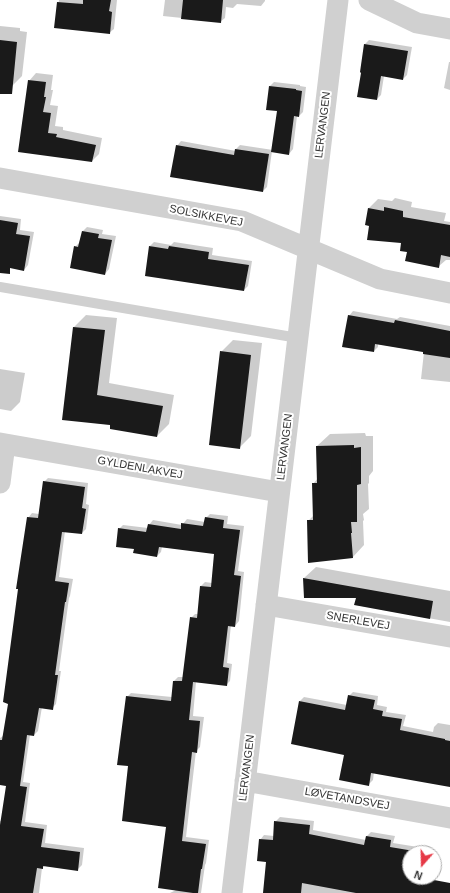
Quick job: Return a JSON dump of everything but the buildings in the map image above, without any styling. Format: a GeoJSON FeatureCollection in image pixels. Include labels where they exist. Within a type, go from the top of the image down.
{"type":"FeatureCollection","features":[{"type":"Feature","properties":{"kind":"street","name":"LERVANGEN"},"geometry":{"type":"LineString","coordinates":[[232,893],[338,0]]}},
{"type":"Feature","properties":{"kind":"street"},"geometry":{"type":"LineString","coordinates":[[369,0],[416,23],[450,29]]}},
{"type":"Feature","properties":{"kind":"street","name":"SOLSIKKEVEJ"},"geometry":{"type":"LineString","coordinates":[[0,178],[242,221],[380,280],[450,293]]}},
{"type":"Feature","properties":{"kind":"street"},"geometry":{"type":"LineString","coordinates":[[0,483],[2,444]]}},
{"type":"Feature","properties":{"kind":"street","name":"GYLDENLAKVEJ"},"geometry":{"type":"LineString","coordinates":[[2,444],[279,492]]}},
{"type":"Feature","properties":{"kind":"street","name":"SNERLEVEJ"},"geometry":{"type":"LineString","coordinates":[[266,605],[450,637]]}},
{"type":"Feature","properties":{"kind":"street","name":"LØVETANDSVEJ"},"geometry":{"type":"LineString","coordinates":[[245,781],[450,818]]}},
{"type":"Feature","properties":{"kind":"lane"},"geometry":{"type":"LineString","coordinates":[[0,287],[298,338]]}}]}
